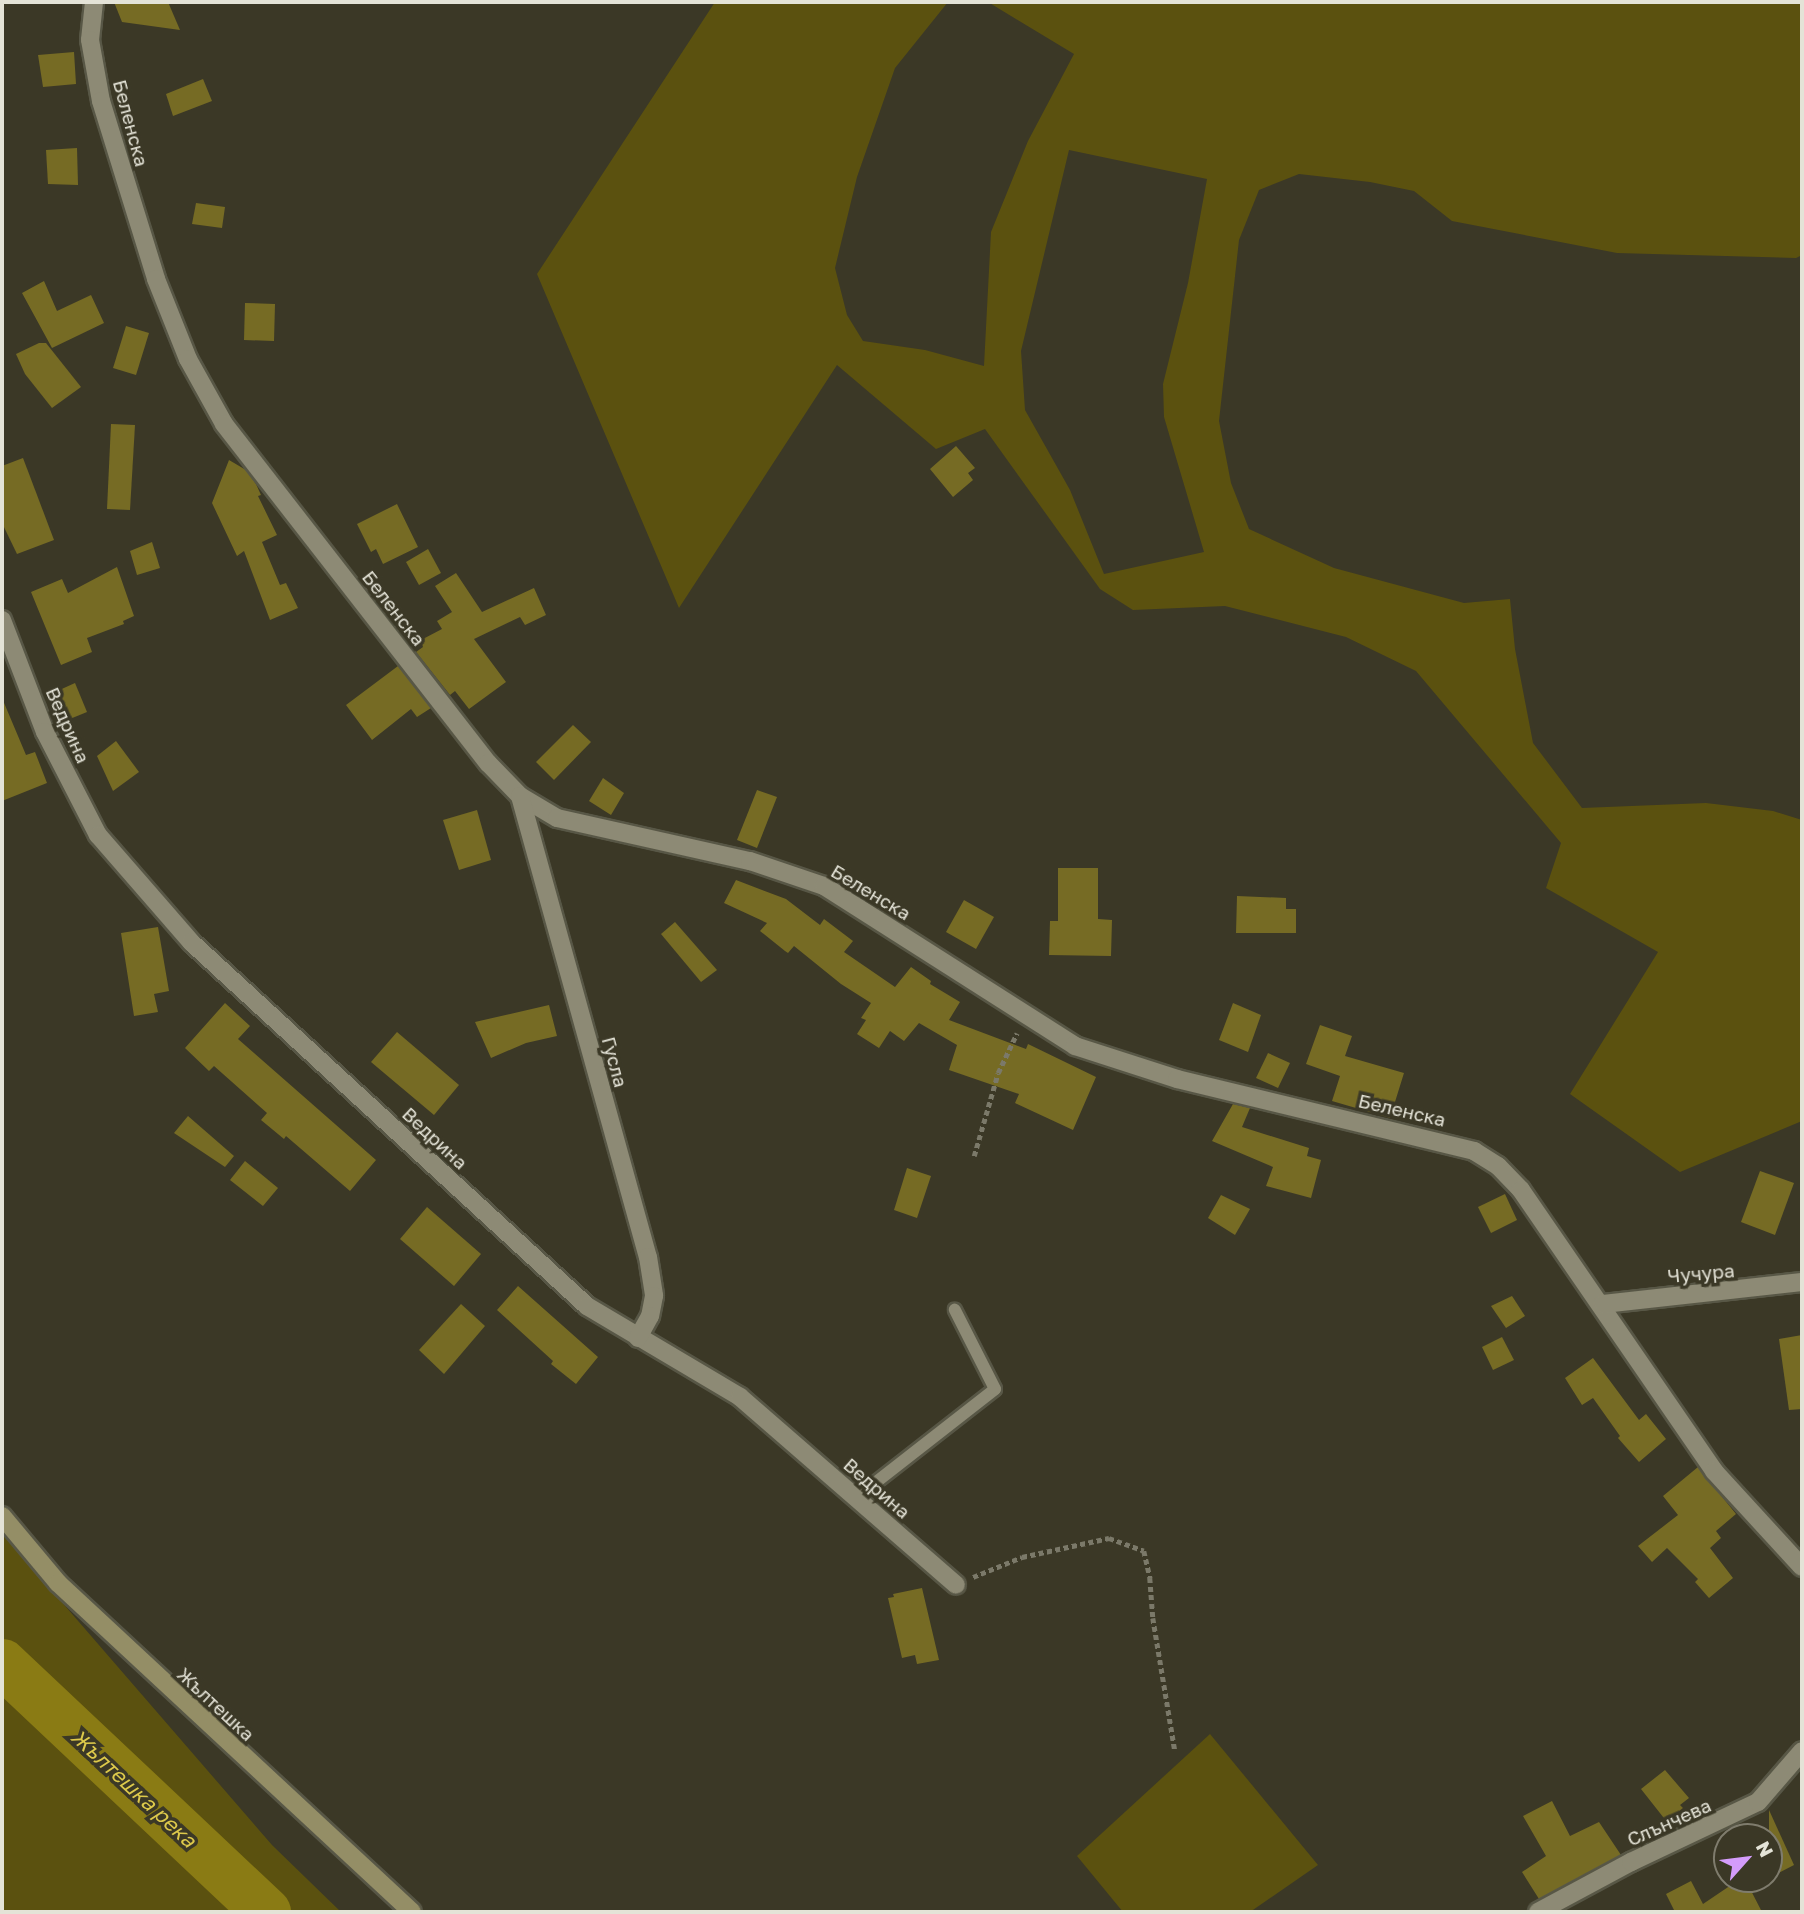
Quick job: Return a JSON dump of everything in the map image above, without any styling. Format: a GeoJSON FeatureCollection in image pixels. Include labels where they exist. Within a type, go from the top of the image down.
{"type":"FeatureCollection","features":[{"type":"Feature","properties":{"kind":"main road","name":"Жълтешка"},"geometry":{"type":"LineString","coordinates":[[2,1516],[58,1583],[412,1912]]}},
{"type":"Feature","properties":{"kind":"street","name":"Беленска"},"geometry":{"type":"LineString","coordinates":[[94,2],[90,40],[101,101],[156,279],[188,359],[224,424],[488,763],[520,796],[557,818],[750,861],[824,886],[1075,1046],[1177,1079],[1474,1151],[1498,1166],[1521,1190],[1603,1304],[1714,1471],[1802,1567]]}},
{"type":"Feature","properties":{"kind":"street","name":"Ведрина"},"geometry":{"type":"LineString","coordinates":[[2,620],[45,732],[98,835],[191,942],[587,1306],[740,1397],[956,1585]]}},
{"type":"Feature","properties":{"kind":"street","name":"Гусла"},"geometry":{"type":"LineString","coordinates":[[520,796],[648,1257],[654,1296],[650,1316],[638,1338]]}},
{"type":"Feature","properties":{"kind":"street","name":"Чучура"},"geometry":{"type":"LineString","coordinates":[[1603,1304],[1802,1282]]}},
{"type":"Feature","properties":{"kind":"street","name":"Слънчева"},"geometry":{"type":"LineString","coordinates":[[1538,1912],[1631,1862],[1758,1802],[1802,1751]]}},
{"type":"Feature","properties":{"kind":"lane"},"geometry":{"type":"LineString","coordinates":[[857,1497],[995,1389],[955,1310]]}},
{"type":"Feature","properties":{"kind":"path"},"geometry":{"type":"LineString","coordinates":[[974,1156],[998,1073],[1027,1013]]}},
{"type":"Feature","properties":{"kind":"path"},"geometry":{"type":"LineString","coordinates":[[956,1585],[1022,1556],[1109,1538],[1144,1551],[1175,1751]]}},
{"type":"Feature","properties":{"kind":"shaded area"},"geometry":{"type":"Polygon","coordinates":[[[715,2],[948,2],[895,68],[857,177],[835,268],[847,315],[863,341],[925,350],[984,366],[991,232],[1028,141],[1074,54],[988,2],[1802,2],[1802,255],[1796,258],[1617,253],[1452,221],[1414,191],[1370,182],[1299,174],[1259,190],[1239,240],[1219,421],[1231,483],[1249,529],[1334,568],[1464,603],[1510,599],[1515,649],[1533,743],[1582,808],[1706,803],[1773,811],[1802,820],[1802,1121],[1680,1172],[1570,1094],[1658,952],[1546,888],[1561,843],[1416,671],[1346,637],[1225,606],[1133,610],[1100,589],[985,429],[936,449],[837,365],[679,608],[537,274],[715,2]],[[1069,150],[1021,351],[1025,410],[1070,490],[1104,574],[1204,552],[1164,417],[1163,384],[1188,283],[1207,179],[1069,150]]]}},
{"type":"Feature","properties":{"kind":"shaded area"},"geometry":{"type":"Polygon","coordinates":[[[2,1533],[272,1845],[341,1912],[2,1912],[2,1533]]]}},
{"type":"Feature","properties":{"kind":"shaded area"},"geometry":{"type":"Polygon","coordinates":[[[1210,1734],[1318,1865],[1250,1912],[1123,1912],[1077,1856],[1210,1734]]]}},
{"type":"Feature","properties":{"kind":"building"},"geometry":{"type":"Polygon","coordinates":[[[114,2],[168,2],[180,30],[122,22],[114,2]]]}},
{"type":"Feature","properties":{"kind":"building"},"geometry":{"type":"Polygon","coordinates":[[[74,52],[76,84],[43,87],[38,55],[74,52]]]}},
{"type":"Feature","properties":{"kind":"building"},"geometry":{"type":"Polygon","coordinates":[[[203,79],[212,101],[173,116],[166,94],[203,79]]]}},
{"type":"Feature","properties":{"kind":"building"},"geometry":{"type":"Polygon","coordinates":[[[77,148],[78,185],[48,184],[46,150],[77,148]]]}},
{"type":"Feature","properties":{"kind":"building"},"geometry":{"type":"Polygon","coordinates":[[[196,203],[225,207],[222,228],[192,224],[196,203]]]}},
{"type":"Feature","properties":{"kind":"building"},"geometry":{"type":"Polygon","coordinates":[[[44,281],[57,311],[91,295],[104,323],[52,348],[22,293],[44,281]]]}},
{"type":"Feature","properties":{"kind":"building"},"geometry":{"type":"Polygon","coordinates":[[[245,303],[275,304],[274,341],[244,340],[245,303]]]}},
{"type":"Feature","properties":{"kind":"building"},"geometry":{"type":"Polygon","coordinates":[[[126,326],[149,333],[136,375],[113,368],[126,326]]]}},
{"type":"Feature","properties":{"kind":"building"},"geometry":{"type":"Polygon","coordinates":[[[39,343],[46,343],[81,387],[52,408],[25,374],[16,354],[39,343]]]}},
{"type":"Feature","properties":{"kind":"building"},"geometry":{"type":"Polygon","coordinates":[[[111,424],[135,425],[130,510],[107,509],[111,424]]]}},
{"type":"Feature","properties":{"kind":"building"},"geometry":{"type":"Polygon","coordinates":[[[956,446],[975,468],[968,473],[973,480],[953,497],[930,469],[956,446]]]}},
{"type":"Feature","properties":{"kind":"building"},"geometry":{"type":"Polygon","coordinates":[[[23,458],[54,540],[17,554],[2,523],[2,466],[23,458]]]}},
{"type":"Feature","properties":{"kind":"building"},"geometry":{"type":"Polygon","coordinates":[[[229,460],[246,470],[256,484],[261,495],[258,496],[277,535],[262,542],[280,585],[286,583],[298,608],[270,620],[244,551],[237,556],[212,503],[229,460]]]}},
{"type":"Feature","properties":{"kind":"building"},"geometry":{"type":"Polygon","coordinates":[[[397,504],[418,547],[383,564],[376,549],[371,552],[357,524],[397,504]]]}},
{"type":"Feature","properties":{"kind":"building"},"geometry":{"type":"Polygon","coordinates":[[[152,542],[160,568],[137,575],[130,551],[152,542]]]}},
{"type":"Feature","properties":{"kind":"building"},"geometry":{"type":"Polygon","coordinates":[[[428,549],[441,573],[419,585],[406,562],[428,549]]]}},
{"type":"Feature","properties":{"kind":"building"},"geometry":{"type":"Polygon","coordinates":[[[117,567],[134,616],[123,621],[124,624],[87,638],[92,652],[61,665],[31,592],[62,579],[68,593],[117,567]]]}},
{"type":"Feature","properties":{"kind":"building"},"geometry":{"type":"Polygon","coordinates":[[[456,573],[482,612],[534,588],[546,615],[525,625],[520,617],[474,639],[506,682],[469,709],[455,691],[450,695],[416,652],[423,647],[421,640],[442,629],[437,621],[452,612],[435,586],[456,573]]]}},
{"type":"Feature","properties":{"kind":"building"},"geometry":{"type":"Polygon","coordinates":[[[398,666],[431,708],[417,717],[411,709],[372,740],[346,705],[398,666]]]}},
{"type":"Feature","properties":{"kind":"building"},"geometry":{"type":"Polygon","coordinates":[[[75,683],[87,712],[65,721],[55,692],[75,683]]]}},
{"type":"Feature","properties":{"kind":"building"},"geometry":{"type":"Polygon","coordinates":[[[2,698],[26,755],[35,752],[47,783],[2,801],[2,698]]]}},
{"type":"Feature","properties":{"kind":"building"},"geometry":{"type":"Polygon","coordinates":[[[573,725],[591,742],[554,780],[536,762],[573,725]]]}},
{"type":"Feature","properties":{"kind":"building"},"geometry":{"type":"Polygon","coordinates":[[[116,741],[139,772],[113,791],[97,756],[116,741]]]}},
{"type":"Feature","properties":{"kind":"building"},"geometry":{"type":"Polygon","coordinates":[[[603,778],[624,793],[611,815],[589,801],[603,778]]]}},
{"type":"Feature","properties":{"kind":"building"},"geometry":{"type":"Polygon","coordinates":[[[757,790],[777,797],[757,848],[737,840],[757,790]]]}},
{"type":"Feature","properties":{"kind":"building"},"geometry":{"type":"Polygon","coordinates":[[[477,810],[491,860],[459,870],[443,820],[477,810]]]}},
{"type":"Feature","properties":{"kind":"building"},"geometry":{"type":"Polygon","coordinates":[[[1058,868],[1098,868],[1098,919],[1112,920],[1111,956],[1049,955],[1050,921],[1058,921],[1058,868]]]}},
{"type":"Feature","properties":{"kind":"building"},"geometry":{"type":"Polygon","coordinates":[[[736,880],[786,899],[820,925],[824,919],[853,941],[844,952],[895,987],[911,967],[931,981],[930,984],[960,1002],[949,1020],[1026,1049],[1028,1044],[1096,1077],[1073,1130],[1015,1103],[1019,1094],[949,1070],[957,1045],[919,1023],[904,1041],[890,1031],[879,1048],[857,1034],[866,1020],[861,1018],[871,1003],[841,984],[794,946],[788,953],[785,951],[760,931],[767,923],[724,903],[736,880]]]}},
{"type":"Feature","properties":{"kind":"building"},"geometry":{"type":"Polygon","coordinates":[[[1237,896],[1286,898],[1286,909],[1296,909],[1296,933],[1236,933],[1237,896]]]}},
{"type":"Feature","properties":{"kind":"building"},"geometry":{"type":"Polygon","coordinates":[[[964,900],[994,917],[976,949],[946,932],[964,900]]]}},
{"type":"Feature","properties":{"kind":"building"},"geometry":{"type":"Polygon","coordinates":[[[675,922],[717,970],[701,982],[661,934],[675,922]]]}},
{"type":"Feature","properties":{"kind":"building"},"geometry":{"type":"Polygon","coordinates":[[[158,927],[169,991],[154,994],[158,1012],[134,1016],[121,933],[158,927]]]}},
{"type":"Feature","properties":{"kind":"building"},"geometry":{"type":"Polygon","coordinates":[[[225,1003],[250,1026],[238,1039],[376,1160],[350,1191],[286,1136],[284,1139],[261,1120],[267,1113],[214,1066],[209,1071],[185,1048],[225,1003]]]}},
{"type":"Feature","properties":{"kind":"building"},"geometry":{"type":"Polygon","coordinates":[[[1233,1003],[1261,1015],[1248,1052],[1219,1040],[1233,1003]]]}},
{"type":"Feature","properties":{"kind":"building"},"geometry":{"type":"Polygon","coordinates":[[[549,1005],[557,1036],[526,1043],[491,1058],[475,1022],[549,1005]]]}},
{"type":"Feature","properties":{"kind":"building"},"geometry":{"type":"Polygon","coordinates":[[[1320,1025],[1352,1036],[1345,1056],[1404,1073],[1390,1118],[1332,1101],[1340,1076],[1306,1064],[1320,1025]]]}},
{"type":"Feature","properties":{"kind":"building"},"geometry":{"type":"Polygon","coordinates":[[[397,1032],[459,1085],[434,1115],[371,1062],[397,1032]]]}},
{"type":"Feature","properties":{"kind":"building"},"geometry":{"type":"Polygon","coordinates":[[[1268,1053],[1290,1063],[1278,1088],[1256,1078],[1268,1053]]]}},
{"type":"Feature","properties":{"kind":"building"},"geometry":{"type":"Polygon","coordinates":[[[1233,1104],[1250,1108],[1242,1127],[1309,1148],[1307,1156],[1321,1160],[1311,1198],[1266,1186],[1273,1167],[1212,1141],[1233,1104]]]}},
{"type":"Feature","properties":{"kind":"building"},"geometry":{"type":"Polygon","coordinates":[[[188,1116],[234,1156],[225,1167],[174,1133],[188,1116]]]}},
{"type":"Feature","properties":{"kind":"building"},"geometry":{"type":"Polygon","coordinates":[[[245,1161],[278,1188],[263,1206],[230,1180],[245,1161]]]}},
{"type":"Feature","properties":{"kind":"building"},"geometry":{"type":"Polygon","coordinates":[[[907,1168],[931,1176],[917,1218],[894,1210],[907,1168]]]}},
{"type":"Feature","properties":{"kind":"building"},"geometry":{"type":"Polygon","coordinates":[[[1760,1171],[1794,1183],[1775,1235],[1741,1222],[1760,1171]]]}},
{"type":"Feature","properties":{"kind":"building"},"geometry":{"type":"Polygon","coordinates":[[[1505,1194],[1517,1220],[1491,1233],[1478,1207],[1505,1194]]]}},
{"type":"Feature","properties":{"kind":"building"},"geometry":{"type":"Polygon","coordinates":[[[1221,1195],[1250,1209],[1235,1235],[1208,1218],[1221,1195]]]}},
{"type":"Feature","properties":{"kind":"building"},"geometry":{"type":"Polygon","coordinates":[[[427,1207],[481,1254],[454,1286],[400,1239],[427,1207]]]}},
{"type":"Feature","properties":{"kind":"building"},"geometry":{"type":"Polygon","coordinates":[[[518,1286],[598,1357],[576,1384],[551,1364],[553,1361],[497,1310],[518,1286]]]}},
{"type":"Feature","properties":{"kind":"building"},"geometry":{"type":"Polygon","coordinates":[[[1512,1296],[1525,1316],[1506,1328],[1491,1306],[1512,1296]]]}},
{"type":"Feature","properties":{"kind":"building"},"geometry":{"type":"Polygon","coordinates":[[[461,1304],[485,1326],[444,1374],[419,1350],[461,1304]]]}},
{"type":"Feature","properties":{"kind":"building"},"geometry":{"type":"Polygon","coordinates":[[[1802,1335],[1802,1409],[1789,1410],[1779,1339],[1802,1335]]]}},
{"type":"Feature","properties":{"kind":"building"},"geometry":{"type":"Polygon","coordinates":[[[1502,1337],[1514,1360],[1493,1370],[1482,1347],[1502,1337]]]}},
{"type":"Feature","properties":{"kind":"building"},"geometry":{"type":"Polygon","coordinates":[[[1593,1358],[1639,1420],[1646,1414],[1666,1439],[1639,1462],[1618,1438],[1620,1436],[1593,1398],[1582,1405],[1565,1378],[1593,1358]]]}},
{"type":"Feature","properties":{"kind":"building"},"geometry":{"type":"Polygon","coordinates":[[[1698,1467],[1736,1514],[1716,1531],[1721,1538],[1710,1548],[1733,1578],[1709,1598],[1695,1582],[1698,1579],[1667,1548],[1652,1562],[1638,1546],[1678,1515],[1663,1496],[1698,1467]]]}},
{"type":"Feature","properties":{"kind":"building"},"geometry":{"type":"Polygon","coordinates":[[[922,1588],[939,1660],[917,1664],[915,1655],[902,1658],[888,1598],[894,1597],[893,1594],[922,1588]]]}},
{"type":"Feature","properties":{"kind":"building"},"geometry":{"type":"Polygon","coordinates":[[[1665,1770],[1689,1798],[1680,1805],[1683,1808],[1667,1822],[1641,1789],[1665,1770]]]}},
{"type":"Feature","properties":{"kind":"building"},"geometry":{"type":"Polygon","coordinates":[[[1552,1801],[1570,1836],[1599,1822],[1621,1855],[1539,1899],[1522,1872],[1546,1856],[1523,1816],[1552,1801]]]}},
{"type":"Feature","properties":{"kind":"building"},"geometry":{"type":"Polygon","coordinates":[[[1769,1810],[1775,1823],[1769,1823],[1769,1810]]]}},
{"type":"Feature","properties":{"kind":"building"},"geometry":{"type":"Polygon","coordinates":[[[1783,1841],[1794,1865],[1783,1871],[1783,1841]]]}},
{"type":"Feature","properties":{"kind":"building"},"geometry":{"type":"Polygon","coordinates":[[[1691,1881],[1703,1904],[1719,1893],[1752,1893],[1762,1912],[1675,1912],[1666,1894],[1691,1881]]]}},
{"type":"Feature","properties":{"kind":"waterway","name":"Жълтешка река"},"geometry":{"type":"LineString","coordinates":[[2,1663],[266,1912]]}}]}
